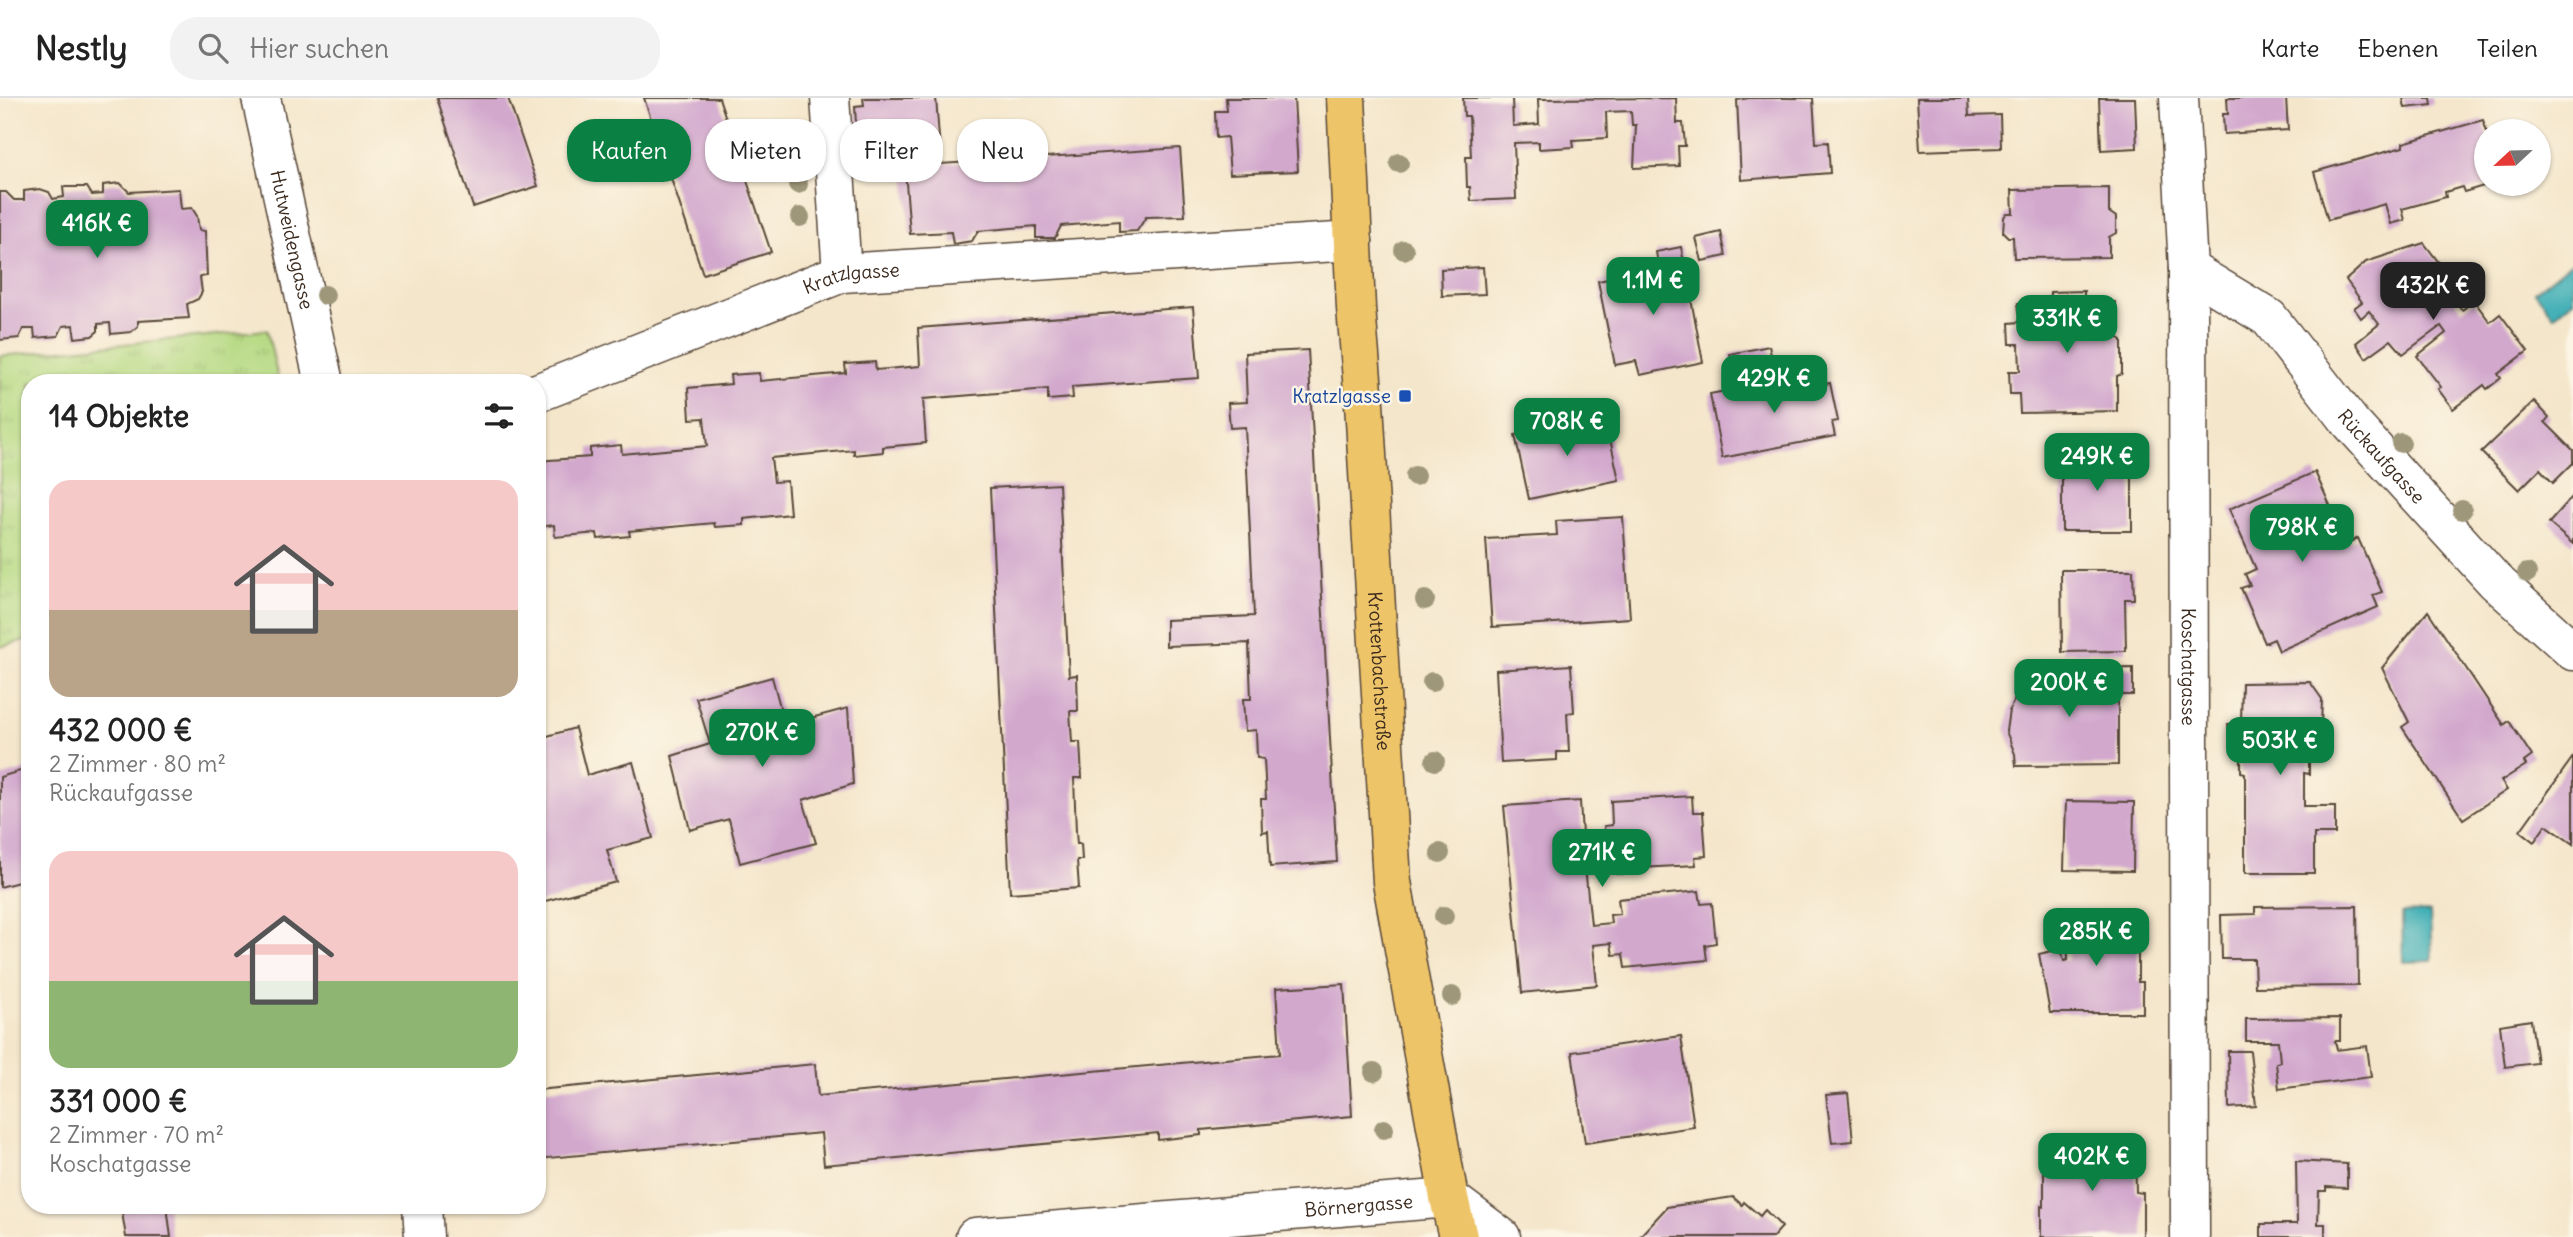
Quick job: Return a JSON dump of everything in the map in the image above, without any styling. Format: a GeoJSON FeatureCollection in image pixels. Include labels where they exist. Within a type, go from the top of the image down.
{"type":"FeatureCollection","features":[{"type":"Feature","properties":{"kind":"main road","name":"Krottenbachstraße"},"geometry":{"type":"LineString","coordinates":[[1346,98],[1392,881],[1458,1237]]}},
{"type":"Feature","properties":{"kind":"street","name":"Hutweidengasse"},"geometry":{"type":"LineString","coordinates":[[261,98],[322,374]]}},
{"type":"Feature","properties":{"kind":"street"},"geometry":{"type":"LineString","coordinates":[[830,98],[842,273]]}},
{"type":"Feature","properties":{"kind":"street","name":"Koschatgasse"},"geometry":{"type":"LineString","coordinates":[[2179,98],[2189,269],[2190,1237]]}},
{"type":"Feature","properties":{"kind":"street","name":"Kratzlgasse"},"geometry":{"type":"LineString","coordinates":[[546,389],[842,273],[1353,241]]}},
{"type":"Feature","properties":{"kind":"street","name":"Rückaufgasse"},"geometry":{"type":"LineString","coordinates":[[2189,269],[2269,318],[2351,423],[2495,581],[2573,651]]}},
{"type":"Feature","properties":{"kind":"street"},"geometry":{"type":"LineString","coordinates":[[1449,1198],[1501,1237]]}},
{"type":"Feature","properties":{"kind":"street","name":"Börnergasse"},"geometry":{"type":"LineString","coordinates":[[975,1237],[1449,1198]]}},
{"type":"Feature","properties":{"kind":"street"},"geometry":{"type":"LineString","coordinates":[[423,1214],[424,1237]]}},
{"type":"Feature","properties":{"kind":"green space"},"geometry":{"type":"Polygon","coordinates":[[[267,330],[277,374],[21,374],[21,641],[0,647],[0,356],[267,330]]]}},
{"type":"Feature","properties":{"kind":"water"},"geometry":{"type":"Polygon","coordinates":[[[2573,261],[2573,300],[2554,316],[2535,292],[2573,261]]]}},
{"type":"Feature","properties":{"kind":"water"},"geometry":{"type":"Polygon","coordinates":[[[2430,912],[2432,961],[2403,962],[2402,913],[2430,912]]]}},
{"type":"Feature","properties":{"kind":"building"},"geometry":{"type":"Polygon","coordinates":[[[437,98],[508,98],[538,186],[473,207],[437,98]]]}},
{"type":"Feature","properties":{"kind":"building"},"geometry":{"type":"Polygon","coordinates":[[[644,98],[719,98],[726,119],[705,119],[705,182],[747,182],[771,252],[703,274],[672,182],[691,182],[691,119],[651,119],[644,98]]]}},
{"type":"Feature","properties":{"kind":"building"},"geometry":{"type":"Polygon","coordinates":[[[863,98],[936,98],[938,119],[856,119],[855,106],[864,105],[863,98]]]}},
{"type":"Feature","properties":{"kind":"building"},"geometry":{"type":"Polygon","coordinates":[[[1226,98],[1294,98],[1298,171],[1230,174],[1227,137],[1216,138],[1215,111],[1227,111],[1226,98]]]}},
{"type":"Feature","properties":{"kind":"building"},"geometry":{"type":"Polygon","coordinates":[[[1463,98],[1512,98],[1513,126],[1539,124],[1538,99],[1676,98],[1677,123],[1683,123],[1685,146],[1678,146],[1679,166],[1634,168],[1636,125],[1632,125],[1631,111],[1606,112],[1607,138],[1573,140],[1574,147],[1539,149],[1539,142],[1514,143],[1516,199],[1471,201],[1470,187],[1467,187],[1466,157],[1471,157],[1469,116],[1464,116],[1463,98]]]}},
{"type":"Feature","properties":{"kind":"building"},"geometry":{"type":"Polygon","coordinates":[[[1813,98],[1816,143],[1828,142],[1830,173],[1741,180],[1737,100],[1813,98]]]}},
{"type":"Feature","properties":{"kind":"building"},"geometry":{"type":"Polygon","coordinates":[[[1917,98],[1968,98],[1969,116],[2000,115],[2001,148],[1920,151],[1917,98]]]}},
{"type":"Feature","properties":{"kind":"building"},"geometry":{"type":"Polygon","coordinates":[[[2099,98],[2135,98],[2137,148],[2101,150],[2099,98]]]}},
{"type":"Feature","properties":{"kind":"building"},"geometry":{"type":"Polygon","coordinates":[[[2227,98],[2286,98],[2288,130],[2224,134],[2223,114],[2228,114],[2227,98]]]}},
{"type":"Feature","properties":{"kind":"building"},"geometry":{"type":"Polygon","coordinates":[[[2403,98],[2431,98],[2432,105],[2405,108],[2403,98]]]}},
{"type":"Feature","properties":{"kind":"building"},"geometry":{"type":"Polygon","coordinates":[[[2474,123],[2474,189],[2464,192],[2462,187],[2445,192],[2446,197],[2402,209],[2405,220],[2391,224],[2385,204],[2328,220],[2314,172],[2403,147],[2403,143],[2474,123]]]}},
{"type":"Feature","properties":{"kind":"building"},"geometry":{"type":"Polygon","coordinates":[[[1180,148],[1185,216],[1146,217],[1137,231],[1119,232],[1119,221],[1061,226],[1055,238],[1036,238],[1036,226],[978,231],[972,241],[953,244],[951,232],[910,234],[906,182],[943,182],[943,164],[957,163],[957,182],[1048,182],[1048,157],[1180,148]]]}},
{"type":"Feature","properties":{"kind":"building"},"geometry":{"type":"Polygon","coordinates":[[[120,183],[129,192],[179,189],[181,209],[192,208],[197,216],[199,230],[205,231],[207,276],[200,277],[202,292],[198,299],[187,304],[189,318],[138,321],[138,326],[131,332],[111,334],[110,323],[98,324],[98,331],[92,336],[75,338],[73,325],[63,326],[58,336],[35,338],[34,329],[23,329],[19,338],[0,340],[0,192],[6,192],[14,200],[24,200],[24,191],[40,189],[49,192],[53,199],[64,197],[63,187],[87,187],[92,195],[103,194],[103,185],[120,183]]]}},
{"type":"Feature","properties":{"kind":"building"},"geometry":{"type":"Polygon","coordinates":[[[2109,188],[2109,212],[2116,217],[2116,233],[2109,237],[2109,257],[2014,258],[2013,237],[2008,237],[2003,232],[2004,217],[2007,213],[2013,213],[2012,190],[2109,188]]]}},
{"type":"Feature","properties":{"kind":"building"},"geometry":{"type":"Polygon","coordinates":[[[1721,232],[1726,256],[1702,261],[1696,238],[1721,232]]]}},
{"type":"Feature","properties":{"kind":"building"},"geometry":{"type":"Polygon","coordinates":[[[2424,243],[2447,273],[2454,268],[2465,284],[2450,294],[2462,310],[2474,301],[2490,322],[2500,314],[2528,351],[2498,374],[2501,378],[2487,389],[2484,385],[2453,409],[2438,389],[2441,387],[2417,356],[2446,333],[2441,326],[2403,354],[2391,340],[2366,358],[2356,343],[2379,324],[2369,311],[2361,318],[2354,308],[2362,302],[2346,280],[2366,262],[2424,243]]]}},
{"type":"Feature","properties":{"kind":"building"},"geometry":{"type":"Polygon","coordinates":[[[1681,247],[1703,362],[1640,375],[1636,361],[1615,365],[1598,281],[1659,269],[1656,252],[1681,247]]]}},
{"type":"Feature","properties":{"kind":"building"},"geometry":{"type":"Polygon","coordinates":[[[1483,267],[1485,294],[1442,296],[1441,269],[1483,267]]]}},
{"type":"Feature","properties":{"kind":"building"},"geometry":{"type":"Polygon","coordinates":[[[2084,291],[2084,302],[2115,302],[2117,337],[2122,340],[2122,374],[2117,376],[2117,411],[2020,413],[2019,394],[2010,394],[2009,371],[2020,371],[2019,344],[2010,344],[2009,323],[2020,322],[2018,303],[2050,303],[2050,292],[2084,291]]]}},
{"type":"Feature","properties":{"kind":"building"},"geometry":{"type":"Polygon","coordinates":[[[1193,307],[1199,378],[1072,387],[1073,398],[1048,400],[1048,389],[923,399],[926,443],[883,447],[883,452],[854,455],[854,450],[771,458],[774,482],[787,481],[790,514],[744,519],[744,525],[715,527],[714,523],[629,531],[630,536],[598,539],[597,533],[555,537],[554,525],[546,526],[546,460],[590,457],[590,448],[621,445],[622,454],[707,446],[704,418],[690,419],[688,388],[731,384],[730,375],[759,373],[760,381],[846,373],[845,364],[875,362],[876,370],[920,366],[918,328],[1193,307]]]}},
{"type":"Feature","properties":{"kind":"building"},"geometry":{"type":"Polygon","coordinates":[[[1769,346],[1774,368],[1735,376],[1730,354],[1769,346]]]}},
{"type":"Feature","properties":{"kind":"building"},"geometry":{"type":"Polygon","coordinates":[[[1308,350],[1337,862],[1270,867],[1268,831],[1262,832],[1261,799],[1266,799],[1264,759],[1257,758],[1256,730],[1245,731],[1243,699],[1251,699],[1249,643],[1166,646],[1166,620],[1254,616],[1245,427],[1230,428],[1228,403],[1247,402],[1245,353],[1308,350]]]}},
{"type":"Feature","properties":{"kind":"building"},"geometry":{"type":"Polygon","coordinates":[[[1823,372],[1825,384],[1830,383],[1838,421],[1832,422],[1835,436],[1722,458],[1710,394],[1823,372]]]}},
{"type":"Feature","properties":{"kind":"building"},"geometry":{"type":"Polygon","coordinates":[[[2534,401],[2549,417],[2545,422],[2573,450],[2573,463],[2553,483],[2540,469],[2519,490],[2481,452],[2534,401]]]}},
{"type":"Feature","properties":{"kind":"building"},"geometry":{"type":"Polygon","coordinates":[[[1605,416],[1619,480],[1529,499],[1515,435],[1605,416]]]}},
{"type":"Feature","properties":{"kind":"building"},"geometry":{"type":"Polygon","coordinates":[[[2068,455],[2132,455],[2132,531],[2062,531],[2062,461],[2068,461],[2068,455]]]}},
{"type":"Feature","properties":{"kind":"building"},"geometry":{"type":"Polygon","coordinates":[[[2315,472],[2342,532],[2345,531],[2350,542],[2358,538],[2382,592],[2373,595],[2378,607],[2279,651],[2274,639],[2265,643],[2241,588],[2250,585],[2245,574],[2256,569],[2229,509],[2315,472]]]}},
{"type":"Feature","properties":{"kind":"building"},"geometry":{"type":"Polygon","coordinates":[[[1059,484],[1069,676],[1077,675],[1078,711],[1070,711],[1072,742],[1080,742],[1082,778],[1074,778],[1077,844],[1081,844],[1082,860],[1077,860],[1079,888],[1010,893],[990,488],[1059,484]]]}},
{"type":"Feature","properties":{"kind":"building"},"geometry":{"type":"Polygon","coordinates":[[[2573,496],[2573,544],[2549,523],[2573,496]]]}},
{"type":"Feature","properties":{"kind":"building"},"geometry":{"type":"Polygon","coordinates":[[[1623,517],[1630,618],[1492,627],[1486,539],[1557,535],[1556,521],[1623,517]]]}},
{"type":"Feature","properties":{"kind":"building"},"geometry":{"type":"Polygon","coordinates":[[[2061,570],[2133,570],[2134,599],[2125,599],[2126,651],[2062,652],[2061,570]]]}},
{"type":"Feature","properties":{"kind":"building"},"geometry":{"type":"Polygon","coordinates":[[[2428,611],[2504,725],[2509,721],[2532,756],[2524,762],[2526,765],[2501,781],[2507,790],[2463,819],[2402,727],[2409,722],[2382,668],[2428,611]]]}},
{"type":"Feature","properties":{"kind":"building"},"geometry":{"type":"Polygon","coordinates":[[[1571,665],[1574,712],[1567,713],[1569,752],[1557,752],[1557,760],[1501,763],[1496,670],[1571,665]]]}},
{"type":"Feature","properties":{"kind":"building"},"geometry":{"type":"Polygon","coordinates":[[[2133,668],[2133,695],[2118,695],[2118,765],[2016,766],[2015,754],[2006,731],[2009,710],[2015,699],[2014,686],[2055,686],[2055,669],[2133,668]]]}},
{"type":"Feature","properties":{"kind":"building"},"geometry":{"type":"Polygon","coordinates":[[[772,677],[785,725],[848,708],[853,784],[803,800],[816,843],[740,863],[729,819],[690,830],[672,756],[710,744],[696,698],[772,677]]]}},
{"type":"Feature","properties":{"kind":"building"},"geometry":{"type":"Polygon","coordinates":[[[2310,682],[2322,699],[2321,726],[2309,726],[2309,774],[2304,773],[2304,806],[2335,806],[2335,834],[2314,834],[2314,873],[2245,873],[2245,773],[2241,772],[2241,734],[2229,734],[2228,724],[2241,724],[2242,683],[2310,682]]]}},
{"type":"Feature","properties":{"kind":"building"},"geometry":{"type":"Polygon","coordinates":[[[575,728],[587,775],[633,762],[653,838],[607,850],[616,882],[546,901],[546,736],[575,728]]]}},
{"type":"Feature","properties":{"kind":"building"},"geometry":{"type":"Polygon","coordinates":[[[2573,757],[2573,844],[2546,825],[2534,842],[2520,831],[2573,757]]]}},
{"type":"Feature","properties":{"kind":"building"},"geometry":{"type":"Polygon","coordinates":[[[21,771],[21,881],[0,887],[0,777],[21,771]]]}},
{"type":"Feature","properties":{"kind":"building"},"geometry":{"type":"Polygon","coordinates":[[[1692,796],[1693,812],[1703,812],[1706,856],[1695,857],[1696,865],[1639,868],[1639,873],[1616,874],[1615,864],[1606,864],[1606,856],[1584,857],[1591,925],[1611,923],[1610,915],[1620,914],[1618,899],[1699,891],[1701,904],[1712,903],[1716,943],[1705,945],[1707,960],[1625,968],[1623,954],[1613,955],[1611,943],[1593,945],[1597,985],[1522,993],[1504,806],[1580,801],[1582,835],[1605,834],[1604,826],[1612,825],[1611,801],[1692,796]]]}},
{"type":"Feature","properties":{"kind":"building"},"geometry":{"type":"Polygon","coordinates":[[[2066,801],[2134,802],[2133,871],[2064,870],[2066,801]]]}},
{"type":"Feature","properties":{"kind":"building"},"geometry":{"type":"Polygon","coordinates":[[[2357,906],[2358,986],[2255,987],[2254,959],[2222,959],[2221,915],[2255,914],[2255,907],[2357,906]]]}},
{"type":"Feature","properties":{"kind":"building"},"geometry":{"type":"Polygon","coordinates":[[[2067,916],[2138,916],[2138,982],[2143,982],[2143,1013],[2050,1013],[2039,954],[2061,949],[2064,961],[2068,960],[2067,916]]]}},
{"type":"Feature","properties":{"kind":"building"},"geometry":{"type":"Polygon","coordinates":[[[1344,984],[1352,1116],[1201,1130],[1201,1135],[1158,1140],[1158,1133],[824,1165],[821,1133],[546,1158],[546,1089],[815,1064],[818,1096],[1280,1054],[1276,988],[1344,984]]]}},
{"type":"Feature","properties":{"kind":"building"},"geometry":{"type":"Polygon","coordinates":[[[2340,1018],[2340,1041],[2335,1041],[2337,1050],[2367,1046],[2371,1077],[2279,1089],[2276,1063],[2280,1062],[2278,1041],[2246,1041],[2246,1019],[2340,1018]]]}},
{"type":"Feature","properties":{"kind":"building"},"geometry":{"type":"Polygon","coordinates":[[[2531,1020],[2537,1063],[2505,1067],[2500,1025],[2531,1020]]]}},
{"type":"Feature","properties":{"kind":"building"},"geometry":{"type":"Polygon","coordinates":[[[1681,1036],[1694,1127],[1585,1143],[1572,1052],[1681,1036]]]}},
{"type":"Feature","properties":{"kind":"building"},"geometry":{"type":"Polygon","coordinates":[[[2228,1051],[2250,1051],[2256,1106],[2229,1108],[2228,1051]]]}},
{"type":"Feature","properties":{"kind":"building"},"geometry":{"type":"Polygon","coordinates":[[[1848,1093],[1853,1141],[1832,1143],[1826,1095],[1848,1093]]]}},
{"type":"Feature","properties":{"kind":"building"},"geometry":{"type":"Polygon","coordinates":[[[2080,1144],[2135,1144],[2136,1192],[2143,1193],[2143,1237],[2041,1237],[2044,1150],[2080,1150],[2080,1144]]]}},
{"type":"Feature","properties":{"kind":"building"},"geometry":{"type":"Polygon","coordinates":[[[2296,1161],[2347,1164],[2347,1188],[2326,1187],[2326,1191],[2319,1191],[2318,1224],[2325,1224],[2325,1237],[2261,1237],[2261,1224],[2297,1224],[2296,1161]]]}},
{"type":"Feature","properties":{"kind":"building"},"geometry":{"type":"Polygon","coordinates":[[[1733,1197],[1742,1205],[1744,1202],[1760,1216],[1765,1210],[1782,1227],[1773,1237],[1639,1237],[1667,1207],[1733,1197]]]}},
{"type":"Feature","properties":{"kind":"building"},"geometry":{"type":"Polygon","coordinates":[[[122,1214],[168,1214],[171,1237],[126,1237],[122,1214]]]}},
{"type":"Feature","properties":{"kind":"place","name":"Kratzlgasse"},"geometry":{"type":"Point","coordinates":[1405,396]}}]}
